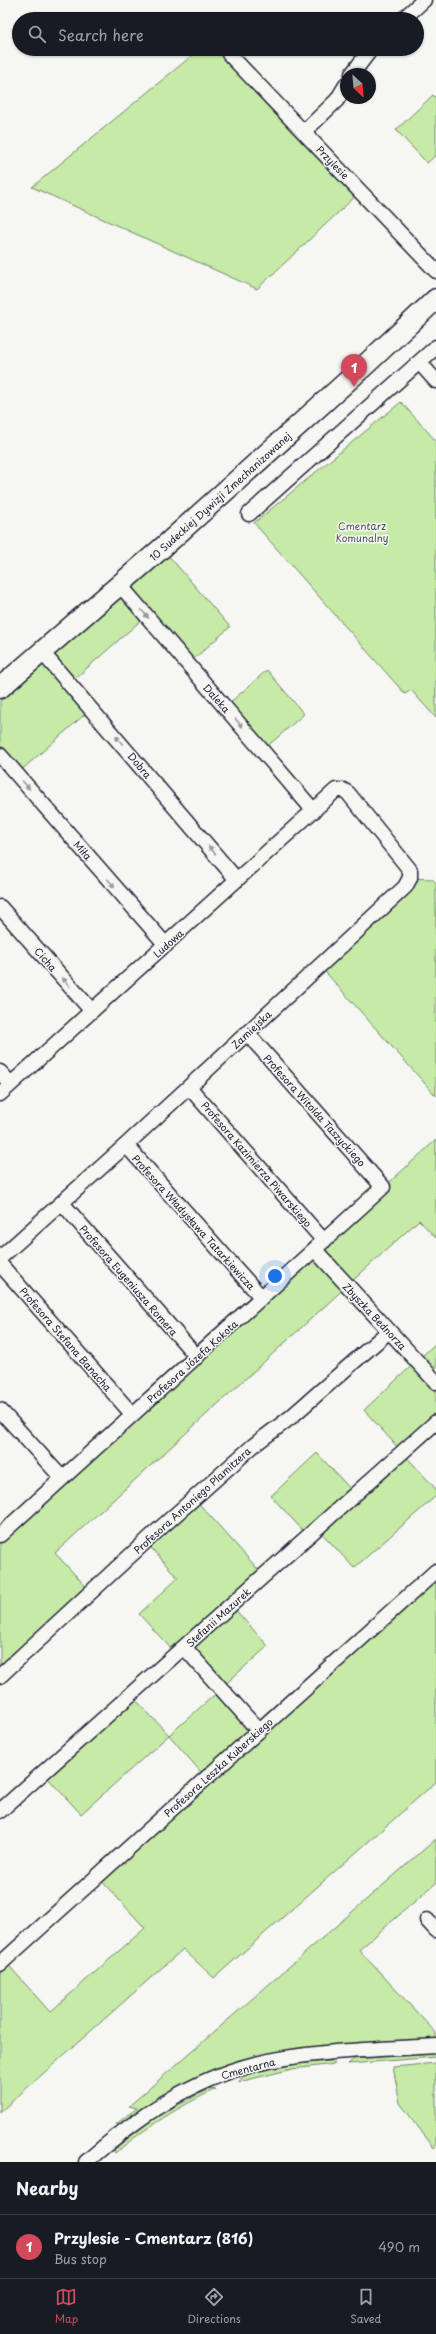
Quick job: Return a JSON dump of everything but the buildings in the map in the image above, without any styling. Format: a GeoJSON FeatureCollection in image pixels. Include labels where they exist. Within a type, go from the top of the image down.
{"type":"FeatureCollection","features":[{"type":"Feature","properties":{"kind":"street"},"geometry":{"type":"LineString","coordinates":[[411,12],[424,0]]}},
{"type":"Feature","properties":{"kind":"street","name":"Przylesie"},"geometry":{"type":"LineString","coordinates":[[231,56],[433,262]]}},
{"type":"Feature","properties":{"kind":"street"},"geometry":{"type":"LineString","coordinates":[[357,68],[366,56]]}},
{"type":"Feature","properties":{"kind":"street"},"geometry":{"type":"LineString","coordinates":[[304,132],[334,103],[340,94]]}},
{"type":"Feature","properties":{"kind":"street","name":"10 Sudeckiej Dywizji Zmechanizowanej"},"geometry":{"type":"LineString","coordinates":[[0,688],[120,585],[352,378],[436,299]]}},
{"type":"Feature","properties":{"kind":"street"},"geometry":{"type":"LineString","coordinates":[[249,514],[436,347]]}},
{"type":"Feature","properties":{"kind":"street"},"geometry":{"type":"LineString","coordinates":[[419,362],[436,381]]}},
{"type":"Feature","properties":{"kind":"street","name":"Daleka"},"geometry":{"type":"LineString","coordinates":[[120,585],[314,811]]}},
{"type":"Feature","properties":{"kind":"street","name":"Dobra"},"geometry":{"type":"LineString","coordinates":[[42,652],[237,880]]}},
{"type":"Feature","properties":{"kind":"street","name":"Miła"},"geometry":{"type":"LineString","coordinates":[[0,755],[166,945]]}},
{"type":"Feature","properties":{"kind":"street","name":"Ludowa"},"geometry":{"type":"LineString","coordinates":[[0,1094],[336,790]]}},
{"type":"Feature","properties":{"kind":"street","name":"Zamiejska"},"geometry":{"type":"LineString","coordinates":[[0,1258],[126,1145],[405,887],[410,878],[410,870],[348,793],[343,790],[336,790]]}},
{"type":"Feature","properties":{"kind":"street","name":"Cicha"},"geometry":{"type":"LineString","coordinates":[[0,907],[92,1011]]}},
{"type":"Feature","properties":{"kind":"street","name":"Profesora Witolda Taszyckiego"},"geometry":{"type":"LineString","coordinates":[[247,1033],[383,1187]]}},
{"type":"Feature","properties":{"kind":"street"},"geometry":{"type":"LineString","coordinates":[[0,1072],[11,1084]]}},
{"type":"Feature","properties":{"kind":"street","name":"Profesora Kazimierza Piwarskiego"},"geometry":{"type":"LineString","coordinates":[[189,1087],[320,1246]]}},
{"type":"Feature","properties":{"kind":"street","name":"Profesora Władysława Tatarkiewicza"},"geometry":{"type":"LineString","coordinates":[[126,1145],[262,1298]]}},
{"type":"Feature","properties":{"kind":"street","name":"Profesora Józefa Kokota"},"geometry":{"type":"LineString","coordinates":[[0,1535],[132,1414],[320,1246],[383,1187]]}},
{"type":"Feature","properties":{"kind":"street","name":"Profesora Eugeniusza Romera"},"geometry":{"type":"LineString","coordinates":[[62,1203],[197,1357]]}},
{"type":"Feature","properties":{"kind":"street","name":"Zbyszka Bednorza"},"geometry":{"type":"LineString","coordinates":[[320,1246],[389,1331],[436,1382]]}},
{"type":"Feature","properties":{"kind":"street","name":"Profesora Stefana Banacha"},"geometry":{"type":"LineString","coordinates":[[0,1264],[132,1414]]}},
{"type":"Feature","properties":{"kind":"street","name":"Profesora Antoniego Plamitzera"},"geometry":{"type":"LineString","coordinates":[[0,1676],[172,1517],[389,1331]]}},
{"type":"Feature","properties":{"kind":"street"},"geometry":{"type":"LineString","coordinates":[[0,1410],[62,1478]]}},
{"type":"Feature","properties":{"kind":"street","name":"Stefanii Mazurek"},"geometry":{"type":"LineString","coordinates":[[0,1811],[436,1422]]}},
{"type":"Feature","properties":{"kind":"street","name":"Profesora Leszka Kuberskiego"},"geometry":{"type":"LineString","coordinates":[[0,1964],[436,1571]]}},
{"type":"Feature","properties":{"kind":"street"},"geometry":{"type":"LineString","coordinates":[[184,1647],[259,1731]]}},
{"type":"Feature","properties":{"kind":"street","name":"Cmentarna"},"geometry":{"type":"LineString","coordinates":[[86,2162],[118,2134],[158,2106],[202,2082],[238,2069],[303,2056],[436,2046]]}},
{"type":"Feature","properties":{"kind":"green space"},"geometry":{"type":"Polygon","coordinates":[[[191,56],[231,56],[360,192],[257,289],[32,187],[191,56]]]}},
{"type":"Feature","properties":{"kind":"green space"},"geometry":{"type":"Polygon","coordinates":[[[433,95],[436,98],[436,155],[427,163],[396,130],[433,95]]]}},
{"type":"Feature","properties":{"kind":"green space","name":"Cmentarz Komunalny"},"geometry":{"type":"Polygon","coordinates":[[[401,402],[436,441],[436,718],[411,690],[405,694],[254,523],[401,402]]]}},
{"type":"Feature","properties":{"kind":"green space"},"geometry":{"type":"Polygon","coordinates":[[[162,548],[230,627],[188,664],[146,616],[70,683],[92,708],[17,774],[0,755],[0,701],[52,656],[162,548]]]}},
{"type":"Feature","properties":{"kind":"green space"},"geometry":{"type":"Polygon","coordinates":[[[267,670],[304,714],[262,751],[225,707],[267,670]]]}},
{"type":"Feature","properties":{"kind":"green space"},"geometry":{"type":"Polygon","coordinates":[[[410,878],[432,879],[436,883],[436,1096],[319,965],[410,878]]]}},
{"type":"Feature","properties":{"kind":"green space"},"geometry":{"type":"Polygon","coordinates":[[[436,1140],[436,1238],[419,1220],[55,1553],[91,1592],[0,1676],[0,1535],[436,1140]]]}},
{"type":"Feature","properties":{"kind":"green space"},"geometry":{"type":"Polygon","coordinates":[[[436,1343],[436,1422],[402,1452],[364,1410],[436,1343]]]}},
{"type":"Feature","properties":{"kind":"green space"},"geometry":{"type":"Polygon","coordinates":[[[402,1452],[436,1489],[436,1496],[354,1568],[317,1528],[308,1536],[271,1496],[317,1453],[355,1494],[402,1452]]]}},
{"type":"Feature","properties":{"kind":"green space"},"geometry":{"type":"Polygon","coordinates":[[[194,1498],[264,1576],[231,1605],[268,1646],[221,1688],[259,1731],[436,1571],[436,1782],[214,1978],[183,1949],[0,2112],[0,1964],[4,1960],[50,2012],[145,1928],[97,1876],[206,1778],[169,1735],[221,1689],[184,1647],[176,1654],[139,1614],[178,1578],[145,1541],[194,1498]]]}},
{"type":"Feature","properties":{"kind":"green space"},"geometry":{"type":"Polygon","coordinates":[[[131,1695],[169,1735],[81,1814],[43,1773],[131,1695]]]}},
{"type":"Feature","properties":{"kind":"green space"},"geometry":{"type":"Polygon","coordinates":[[[436,1839],[436,1883],[359,1950],[436,2033],[436,2046],[282,2059],[158,2106],[144,2107],[119,2124],[116,2124],[137,2108],[129,2106],[436,1839]]]}},
{"type":"Feature","properties":{"kind":"green space"},"geometry":{"type":"Polygon","coordinates":[[[436,2053],[436,2057],[348,2064],[354,2059],[436,2053]]]}},
{"type":"Feature","properties":{"kind":"green space"},"geometry":{"type":"Polygon","coordinates":[[[330,2061],[335,2064],[292,2069],[239,2082],[243,2077],[265,2069],[295,2064],[330,2061]]]}},
{"type":"Feature","properties":{"kind":"green space"},"geometry":{"type":"Polygon","coordinates":[[[436,2063],[436,2146],[434,2148],[400,2103],[393,2067],[436,2063]]]}},
{"type":"Feature","properties":{"kind":"green space"},"geometry":{"type":"Polygon","coordinates":[[[210,2088],[216,2089],[164,2118],[139,2134],[115,2153],[113,2150],[156,2117],[210,2088]]]}},
{"type":"Feature","properties":{"kind":"place","name":"Przylesie - Cmentarz (816)"},"geometry":{"type":"Point","coordinates":[354,387]}}]}
